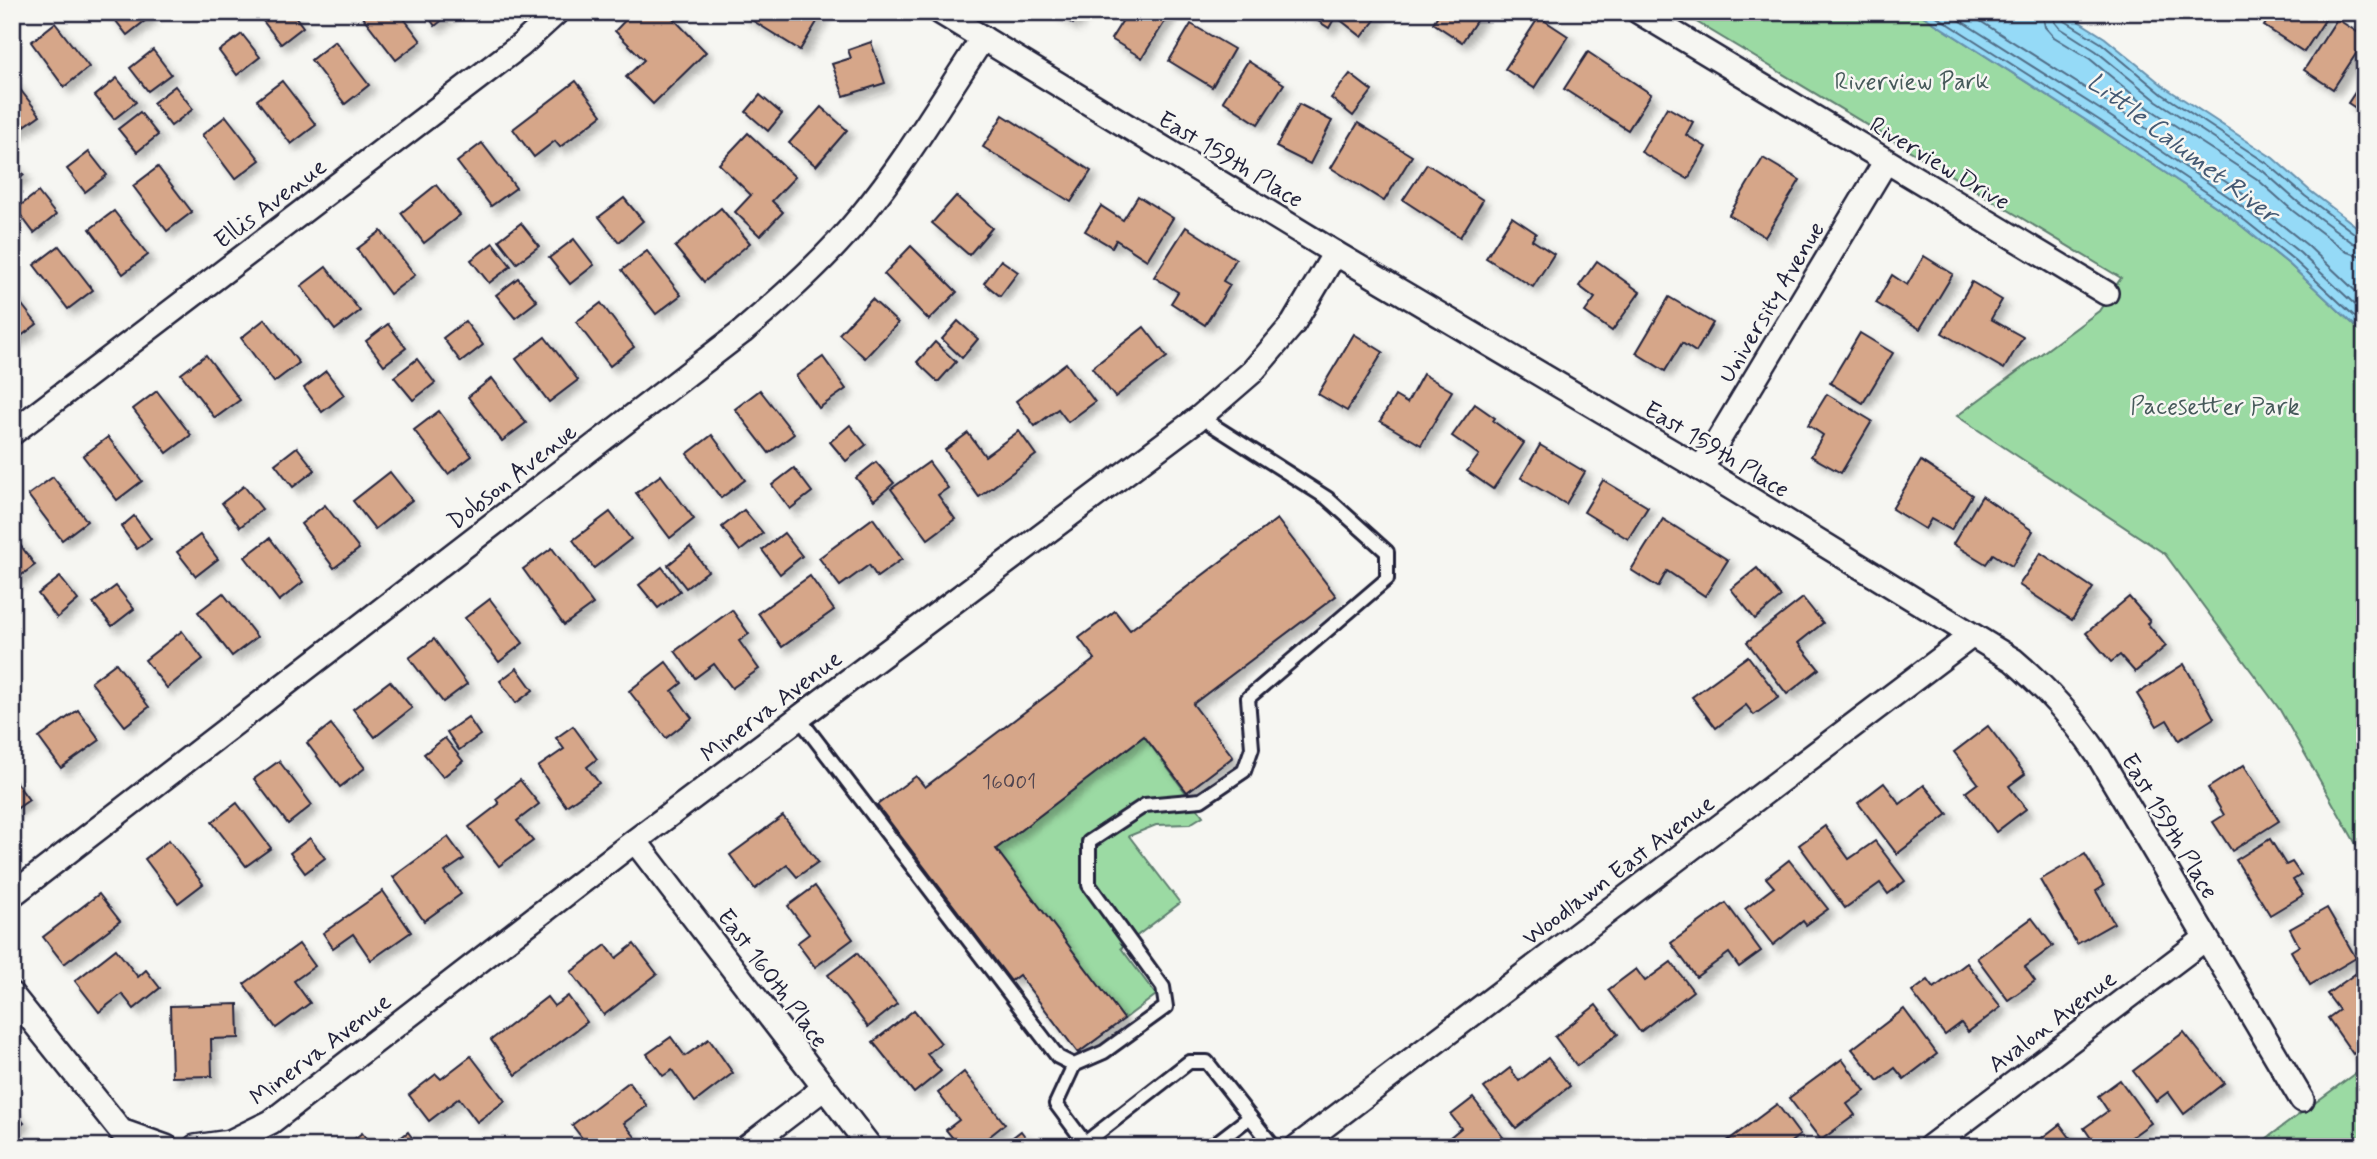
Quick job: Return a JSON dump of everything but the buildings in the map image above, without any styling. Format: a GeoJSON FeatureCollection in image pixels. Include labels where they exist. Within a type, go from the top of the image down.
{"type":"FeatureCollection","features":[{"type":"Feature","properties":{"kind":"street","name":"Ellis Avenue"},"geometry":{"type":"LineString","coordinates":[[12,433],[521,45],[557,12]]}},
{"type":"Feature","properties":{"kind":"street","name":"East 159th Place"},"geometry":{"type":"LineString","coordinates":[[940,12],[1335,253],[1701,469],[2013,660],[2045,687],[2072,718],[2098,755],[2302,1100]]}},
{"type":"Feature","properties":{"kind":"street","name":"Riverview Drive"},"geometry":{"type":"LineString","coordinates":[[1639,12],[2106,293]]}},
{"type":"Feature","properties":{"kind":"street","name":"Dobson Avenue"},"geometry":{"type":"LineString","coordinates":[[12,895],[720,349],[788,293],[868,208],[896,171],[983,38]]}},
{"type":"Feature","properties":{"kind":"street","name":"University Avenue"},"geometry":{"type":"LineString","coordinates":[[1701,469],[1886,161]]}},
{"type":"Feature","properties":{"kind":"street","name":"Minerva Avenue"},"geometry":{"type":"LineString","coordinates":[[195,1147],[230,1142],[271,1122],[635,841],[1200,416],[1252,372],[1293,324],[1335,253]]}},
{"type":"Feature","properties":{"kind":"street","name":"Woodlawn East Avenue"},"geometry":{"type":"LineString","coordinates":[[1297,1147],[1971,636]]}},
{"type":"Feature","properties":{"kind":"street","name":"East 160th Place"},"geometry":{"type":"LineString","coordinates":[[635,841],[870,1147]]}},
{"type":"Feature","properties":{"kind":"street","name":"Avalon Avenue"},"geometry":{"type":"LineString","coordinates":[[1930,1147],[2206,938]]}},
{"type":"Feature","properties":{"kind":"street"},"geometry":{"type":"LineString","coordinates":[[12,995],[121,1131],[166,1147]]}},
{"type":"Feature","properties":{"kind":"street"},"geometry":{"type":"LineString","coordinates":[[747,1147],[824,1088]]}},
{"type":"Feature","properties":{"kind":"lane"},"geometry":{"type":"LineString","coordinates":[[1200,416],[1327,498],[1387,552],[1387,579],[1248,698],[1252,748],[1244,771],[1201,800],[1144,805],[1089,842],[1089,885],[1163,987],[1166,1007],[1104,1052],[1074,1065],[1056,1104],[1086,1145],[1189,1062],[1207,1062],[1274,1147]]}},
{"type":"Feature","properties":{"kind":"lane"},"geometry":{"type":"LineString","coordinates":[[799,718],[1058,1057],[1074,1065]]}},
{"type":"Feature","properties":{"kind":"lane"},"geometry":{"type":"LineString","coordinates":[[1211,1147],[1250,1117]]}},
{"type":"Feature","properties":{"kind":"green space","name":"Pacesetter Park"},"geometry":{"type":"Polygon","coordinates":[[[1680,12],[1917,12],[2223,211],[2290,265],[2365,335],[2365,860],[2280,710],[2165,554],[1957,416],[2099,311],[2121,278],[1680,12]]]}},
{"type":"Feature","properties":{"kind":"green space"},"geometry":{"type":"Polygon","coordinates":[[[1144,736],[1203,816],[1190,824],[1156,825],[1129,836],[1180,903],[1121,948],[1156,995],[1124,1019],[996,849],[1144,736]]]}},
{"type":"Feature","properties":{"kind":"green space"},"geometry":{"type":"Polygon","coordinates":[[[2365,1066],[2365,1147],[2255,1147],[2365,1066]]]}},
{"type":"Feature","properties":{"kind":"water","name":"Little Calumet River"},"geometry":{"type":"Polygon","coordinates":[[[1917,12],[2064,12],[2105,38],[2166,88],[2273,158],[2365,233],[2365,335],[2290,265],[2223,211],[1917,12]]]}},
{"type":"Feature","properties":{"kind":"park label","name":"Riverview Park"},"geometry":{"type":"Point","coordinates":[1912,81]}}]}
